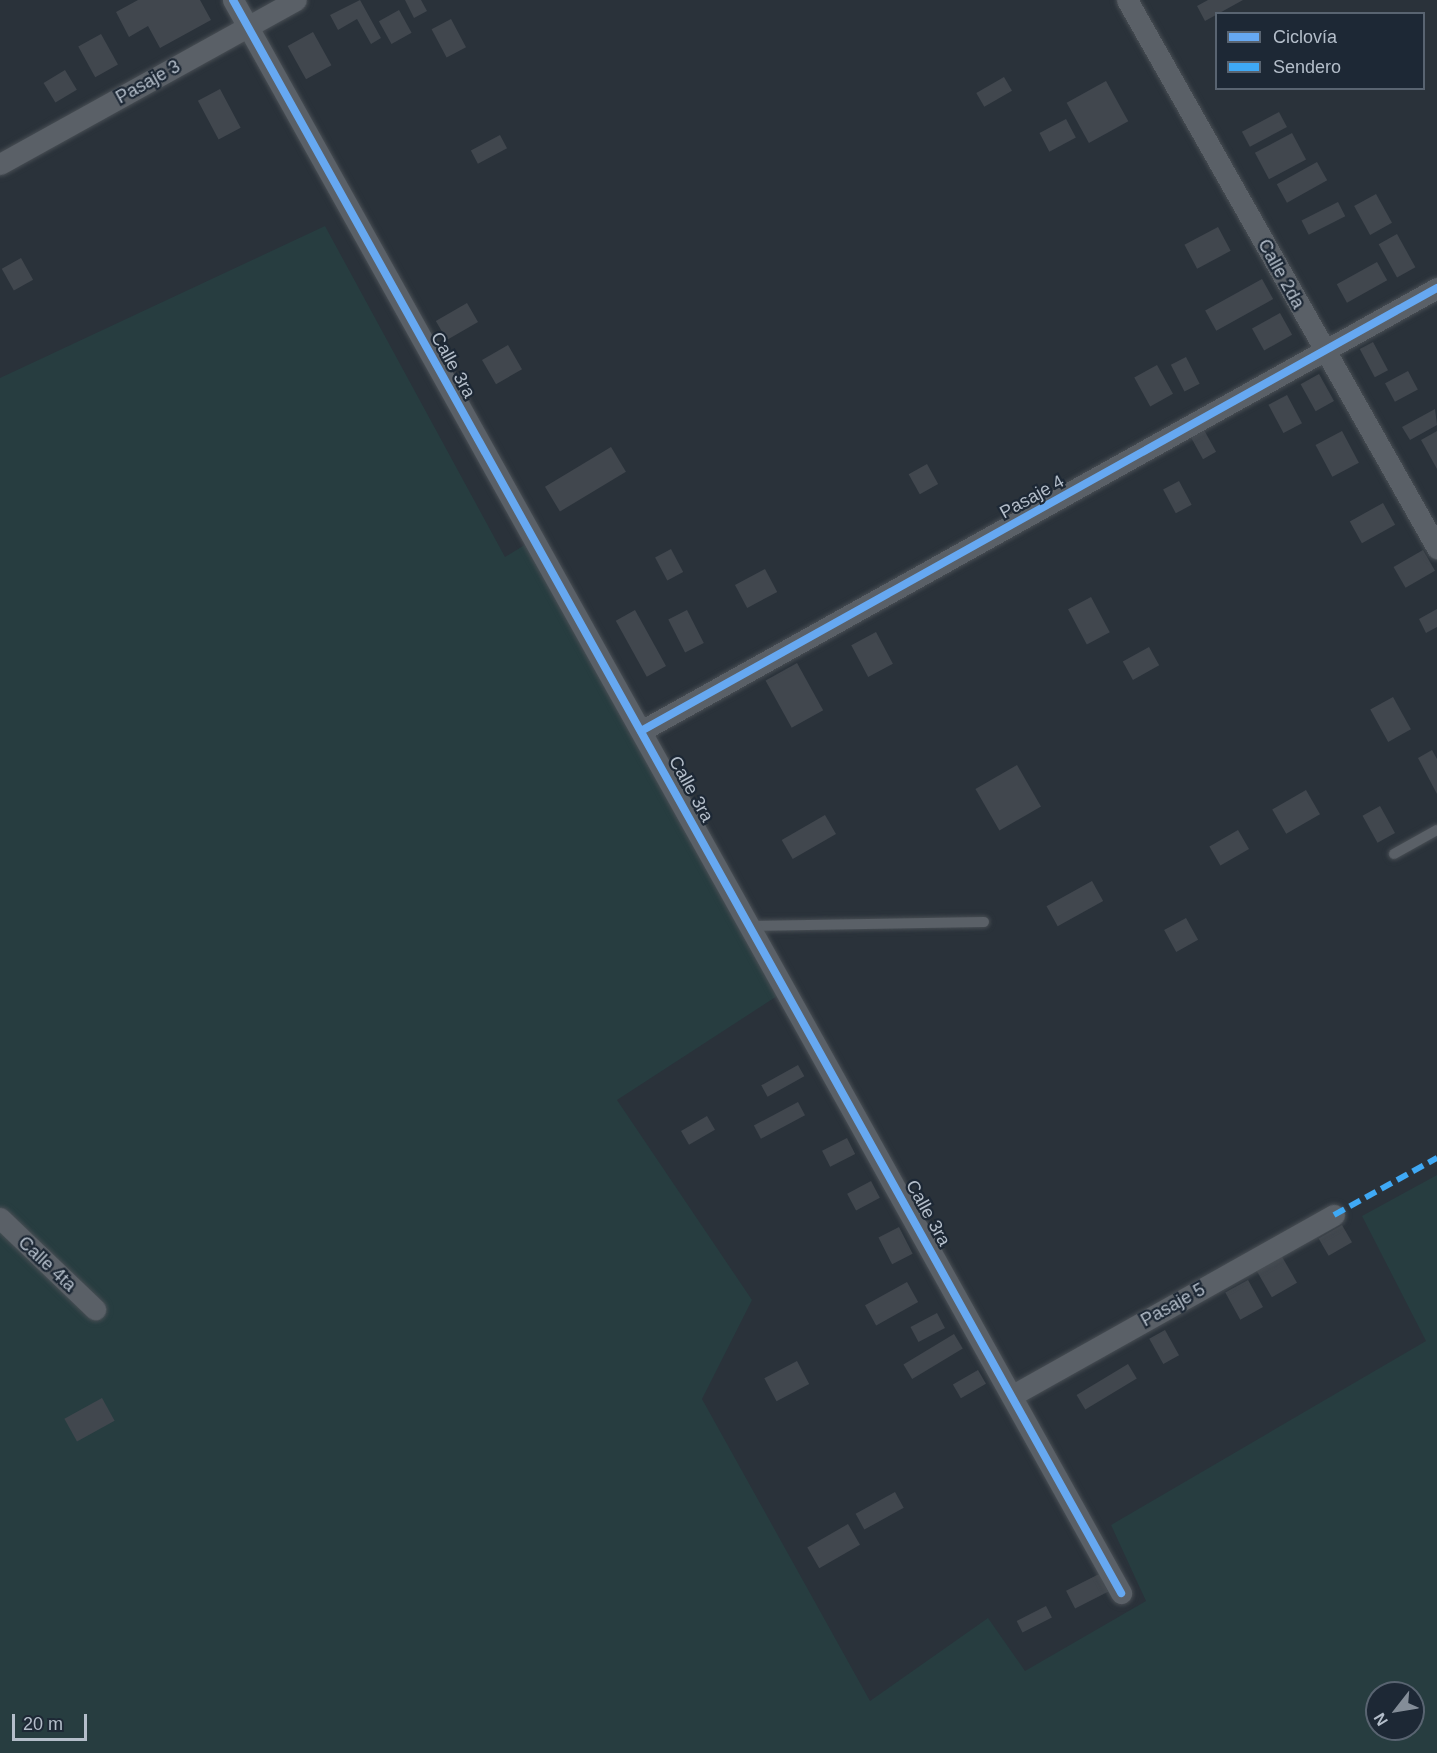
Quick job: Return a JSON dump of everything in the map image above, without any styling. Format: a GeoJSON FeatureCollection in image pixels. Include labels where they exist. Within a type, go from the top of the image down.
{"type":"FeatureCollection","features":[{"type":"Feature","properties":{"kind":"street","name":"Calle 3ra"},"geometry":{"type":"LineString","coordinates":[[233,0],[1013,1395],[1121,1593]]}},
{"type":"Feature","properties":{"kind":"street","name":"Pasaje 3"},"geometry":{"type":"LineString","coordinates":[[0,164],[296,0]]}},
{"type":"Feature","properties":{"kind":"street","name":"Calle 2da"},"geometry":{"type":"LineString","coordinates":[[1127,0],[1437,548]]}},
{"type":"Feature","properties":{"kind":"street","name":"Pasaje 4"},"geometry":{"type":"LineString","coordinates":[[641,731],[1437,288]]}},
{"type":"Feature","properties":{"kind":"street","name":"Pasaje 5"},"geometry":{"type":"LineString","coordinates":[[1013,1395],[1334,1215]]}},
{"type":"Feature","properties":{"kind":"street","name":"Calle 4ta"},"geometry":{"type":"LineString","coordinates":[[0,1218],[95,1309]]}},
{"type":"Feature","properties":{"kind":"lane"},"geometry":{"type":"LineString","coordinates":[[1394,854],[1437,830]]}},
{"type":"Feature","properties":{"kind":"lane"},"geometry":{"type":"LineString","coordinates":[[750,926],[984,922]]}},
{"type":"Feature","properties":{"kind":"green space"},"geometry":{"type":"Polygon","coordinates":[[[325,226],[505,557],[531,541],[794,985],[617,1100],[752,1300],[702,1399],[870,1701],[988,1618],[1025,1671],[1146,1601],[1111,1525],[1426,1341],[1362,1216],[1437,1175],[1437,1753],[0,1753],[0,378],[325,226]]]}},
{"type":"Feature","properties":{"kind":"building"},"geometry":{"type":"Polygon","coordinates":[[[138,0],[200,0],[211,20],[160,48],[148,26],[129,37],[116,12],[138,0]]]}},
{"type":"Feature","properties":{"kind":"building"},"geometry":{"type":"Polygon","coordinates":[[[360,0],[381,38],[371,44],[357,19],[338,30],[330,15],[360,0]]]}},
{"type":"Feature","properties":{"kind":"building"},"geometry":{"type":"Polygon","coordinates":[[[405,0],[421,0],[427,11],[414,18],[405,0]]]}},
{"type":"Feature","properties":{"kind":"building"},"geometry":{"type":"Polygon","coordinates":[[[1208,0],[1243,0],[1221,12],[1215,12],[1215,15],[1205,21],[1197,6],[1208,0]]]}},
{"type":"Feature","properties":{"kind":"building"},"geometry":{"type":"Polygon","coordinates":[[[399,10],[412,33],[391,44],[379,21],[399,10]]]}},
{"type":"Feature","properties":{"kind":"building"},"geometry":{"type":"Polygon","coordinates":[[[451,19],[466,47],[447,58],[432,29],[451,19]]]}},
{"type":"Feature","properties":{"kind":"building"},"geometry":{"type":"Polygon","coordinates":[[[313,32],[331,65],[306,79],[288,46],[313,32]]]}},
{"type":"Feature","properties":{"kind":"building"},"geometry":{"type":"Polygon","coordinates":[[[101,34],[118,65],[95,77],[78,47],[101,34]]]}},
{"type":"Feature","properties":{"kind":"building"},"geometry":{"type":"Polygon","coordinates":[[[65,70],[77,90],[55,103],[44,83],[65,70]]]}},
{"type":"Feature","properties":{"kind":"building"},"geometry":{"type":"Polygon","coordinates":[[[1004,77],[1012,91],[984,107],[976,93],[1004,77]]]}},
{"type":"Feature","properties":{"kind":"building"},"geometry":{"type":"Polygon","coordinates":[[[1106,81],[1128,121],[1089,143],[1067,103],[1106,81]]]}},
{"type":"Feature","properties":{"kind":"building"},"geometry":{"type":"Polygon","coordinates":[[[220,89],[241,128],[219,140],[198,101],[220,89]]]}},
{"type":"Feature","properties":{"kind":"building"},"geometry":{"type":"Polygon","coordinates":[[[1279,112],[1287,127],[1250,147],[1242,132],[1279,112]]]}},
{"type":"Feature","properties":{"kind":"building"},"geometry":{"type":"Polygon","coordinates":[[[1066,119],[1076,138],[1049,152],[1040,133],[1066,119]]]}},
{"type":"Feature","properties":{"kind":"building"},"geometry":{"type":"Polygon","coordinates":[[[1292,133],[1306,159],[1269,179],[1255,153],[1292,133]]]}},
{"type":"Feature","properties":{"kind":"building"},"geometry":{"type":"Polygon","coordinates":[[[500,135],[507,148],[478,164],[471,150],[500,135]]]}},
{"type":"Feature","properties":{"kind":"building"},"geometry":{"type":"Polygon","coordinates":[[[1317,162],[1327,180],[1287,203],[1277,184],[1317,162]]]}},
{"type":"Feature","properties":{"kind":"building"},"geometry":{"type":"Polygon","coordinates":[[[1376,194],[1392,223],[1370,235],[1354,206],[1376,194]]]}},
{"type":"Feature","properties":{"kind":"building"},"geometry":{"type":"Polygon","coordinates":[[[1338,202],[1345,216],[1309,235],[1301,221],[1338,202]]]}},
{"type":"Feature","properties":{"kind":"building"},"geometry":{"type":"Polygon","coordinates":[[[1218,227],[1231,251],[1197,269],[1184,245],[1218,227]]]}},
{"type":"Feature","properties":{"kind":"building"},"geometry":{"type":"Polygon","coordinates":[[[1397,234],[1415,267],[1397,277],[1379,244],[1397,234]]]}},
{"type":"Feature","properties":{"kind":"building"},"geometry":{"type":"Polygon","coordinates":[[[21,258],[33,280],[14,291],[2,269],[21,258]]]}},
{"type":"Feature","properties":{"kind":"building"},"geometry":{"type":"Polygon","coordinates":[[[1377,262],[1387,280],[1347,303],[1337,284],[1377,262]]]}},
{"type":"Feature","properties":{"kind":"building"},"geometry":{"type":"Polygon","coordinates":[[[1262,279],[1273,299],[1216,331],[1205,311],[1262,279]]]}},
{"type":"Feature","properties":{"kind":"building"},"geometry":{"type":"Polygon","coordinates":[[[467,303],[478,322],[447,340],[436,321],[467,303]]]}},
{"type":"Feature","properties":{"kind":"building"},"geometry":{"type":"Polygon","coordinates":[[[1280,313],[1292,335],[1264,350],[1252,329],[1280,313]]]}},
{"type":"Feature","properties":{"kind":"building"},"geometry":{"type":"Polygon","coordinates":[[[1373,342],[1388,370],[1375,377],[1360,349],[1373,342]]]}},
{"type":"Feature","properties":{"kind":"building"},"geometry":{"type":"Polygon","coordinates":[[[508,345],[522,369],[496,384],[482,360],[508,345]]]}},
{"type":"Feature","properties":{"kind":"building"},"geometry":{"type":"Polygon","coordinates":[[[1186,357],[1200,384],[1184,391],[1171,365],[1186,357]]]}},
{"type":"Feature","properties":{"kind":"building"},"geometry":{"type":"Polygon","coordinates":[[[1157,365],[1173,394],[1150,406],[1134,378],[1157,365]]]}},
{"type":"Feature","properties":{"kind":"building"},"geometry":{"type":"Polygon","coordinates":[[[1408,371],[1418,390],[1395,402],[1385,383],[1408,371]]]}},
{"type":"Feature","properties":{"kind":"building"},"geometry":{"type":"Polygon","coordinates":[[[1319,374],[1334,401],[1316,411],[1301,384],[1319,374]]]}},
{"type":"Feature","properties":{"kind":"building"},"geometry":{"type":"Polygon","coordinates":[[[1287,395],[1302,423],[1283,433],[1268,405],[1287,395]]]}},
{"type":"Feature","properties":{"kind":"building"},"geometry":{"type":"Polygon","coordinates":[[[1435,409],[1437,425],[1410,440],[1402,427],[1435,409]]]}},
{"type":"Feature","properties":{"kind":"building"},"geometry":{"type":"Polygon","coordinates":[[[1204,430],[1216,452],[1203,459],[1191,437],[1204,430]]]}},
{"type":"Feature","properties":{"kind":"building"},"geometry":{"type":"Polygon","coordinates":[[[1342,431],[1359,463],[1332,477],[1316,445],[1342,431]]]}},
{"type":"Feature","properties":{"kind":"building"},"geometry":{"type":"Polygon","coordinates":[[[1437,431],[1437,469],[1421,440],[1437,431]]]}},
{"type":"Feature","properties":{"kind":"building"},"geometry":{"type":"Polygon","coordinates":[[[611,447],[626,472],[560,512],[545,487],[611,447]]]}},
{"type":"Feature","properties":{"kind":"building"},"geometry":{"type":"Polygon","coordinates":[[[927,464],[938,484],[920,494],[909,474],[927,464]]]}},
{"type":"Feature","properties":{"kind":"building"},"geometry":{"type":"Polygon","coordinates":[[[1179,481],[1192,505],[1176,513],[1163,489],[1179,481]]]}},
{"type":"Feature","properties":{"kind":"building"},"geometry":{"type":"Polygon","coordinates":[[[1383,503],[1395,525],[1362,543],[1350,521],[1383,503]]]}},
{"type":"Feature","properties":{"kind":"building"},"geometry":{"type":"Polygon","coordinates":[[[671,549],[683,572],[667,580],[655,557],[671,549]]]}},
{"type":"Feature","properties":{"kind":"building"},"geometry":{"type":"Polygon","coordinates":[[[1423,550],[1435,571],[1406,588],[1394,567],[1423,550]]]}},
{"type":"Feature","properties":{"kind":"building"},"geometry":{"type":"Polygon","coordinates":[[[765,569],[777,592],[747,608],[735,585],[765,569]]]}},
{"type":"Feature","properties":{"kind":"building"},"geometry":{"type":"Polygon","coordinates":[[[1091,597],[1110,632],[1087,645],[1068,609],[1091,597]]]}},
{"type":"Feature","properties":{"kind":"building"},"geometry":{"type":"Polygon","coordinates":[[[1437,609],[1437,627],[1426,633],[1419,619],[1437,609]]]}},
{"type":"Feature","properties":{"kind":"building"},"geometry":{"type":"Polygon","coordinates":[[[635,610],[666,666],[647,677],[616,621],[635,610]]]}},
{"type":"Feature","properties":{"kind":"building"},"geometry":{"type":"Polygon","coordinates":[[[687,610],[704,643],[685,653],[668,620],[687,610]]]}},
{"type":"Feature","properties":{"kind":"building"},"geometry":{"type":"Polygon","coordinates":[[[876,632],[893,664],[868,677],[851,645],[876,632]]]}},
{"type":"Feature","properties":{"kind":"building"},"geometry":{"type":"Polygon","coordinates":[[[1149,647],[1159,665],[1133,680],[1123,662],[1149,647]]]}},
{"type":"Feature","properties":{"kind":"building"},"geometry":{"type":"Polygon","coordinates":[[[797,663],[823,710],[792,728],[766,680],[797,663]]]}},
{"type":"Feature","properties":{"kind":"building"},"geometry":{"type":"Polygon","coordinates":[[[1393,697],[1411,729],[1388,742],[1370,710],[1393,697]]]}},
{"type":"Feature","properties":{"kind":"building"},"geometry":{"type":"Polygon","coordinates":[[[1432,750],[1437,759],[1437,794],[1418,758],[1432,750]]]}},
{"type":"Feature","properties":{"kind":"building"},"geometry":{"type":"Polygon","coordinates":[[[1017,765],[1041,807],[999,831],[975,789],[1017,765]]]}},
{"type":"Feature","properties":{"kind":"building"},"geometry":{"type":"Polygon","coordinates":[[[1306,790],[1320,814],[1286,834],[1272,810],[1306,790]]]}},
{"type":"Feature","properties":{"kind":"building"},"geometry":{"type":"Polygon","coordinates":[[[1380,806],[1395,833],[1378,843],[1363,816],[1380,806]]]}},
{"type":"Feature","properties":{"kind":"building"},"geometry":{"type":"Polygon","coordinates":[[[825,815],[836,834],[793,859],[782,840],[825,815]]]}},
{"type":"Feature","properties":{"kind":"building"},"geometry":{"type":"Polygon","coordinates":[[[1238,830],[1249,849],[1220,866],[1209,846],[1238,830]]]}},
{"type":"Feature","properties":{"kind":"building"},"geometry":{"type":"Polygon","coordinates":[[[1092,881],[1103,901],[1058,926],[1047,906],[1092,881]]]}},
{"type":"Feature","properties":{"kind":"building"},"geometry":{"type":"Polygon","coordinates":[[[1186,918],[1198,940],[1176,952],[1164,930],[1186,918]]]}},
{"type":"Feature","properties":{"kind":"building"},"geometry":{"type":"Polygon","coordinates":[[[798,1065],[804,1076],[768,1097],[761,1085],[798,1065]]]}},
{"type":"Feature","properties":{"kind":"building"},"geometry":{"type":"Polygon","coordinates":[[[798,1102],[805,1115],[761,1139],[754,1125],[798,1102]]]}},
{"type":"Feature","properties":{"kind":"building"},"geometry":{"type":"Polygon","coordinates":[[[707,1116],[715,1130],[689,1145],[681,1131],[707,1116]]]}},
{"type":"Feature","properties":{"kind":"building"},"geometry":{"type":"Polygon","coordinates":[[[847,1138],[855,1154],[830,1167],[822,1151],[847,1138]]]}},
{"type":"Feature","properties":{"kind":"building"},"geometry":{"type":"Polygon","coordinates":[[[871,1181],[880,1198],[856,1210],[847,1194],[871,1181]]]}},
{"type":"Feature","properties":{"kind":"building"},"geometry":{"type":"Polygon","coordinates":[[[1342,1225],[1352,1242],[1329,1256],[1319,1238],[1342,1225]]]}},
{"type":"Feature","properties":{"kind":"building"},"geometry":{"type":"Polygon","coordinates":[[[899,1227],[913,1254],[892,1264],[879,1237],[899,1227]]]}},
{"type":"Feature","properties":{"kind":"building"},"geometry":{"type":"Polygon","coordinates":[[[1281,1255],[1297,1283],[1272,1297],[1256,1270],[1281,1255]]]}},
{"type":"Feature","properties":{"kind":"building"},"geometry":{"type":"Polygon","coordinates":[[[1248,1280],[1263,1307],[1240,1320],[1225,1293],[1248,1280]]]}},
{"type":"Feature","properties":{"kind":"building"},"geometry":{"type":"Polygon","coordinates":[[[907,1282],[918,1302],[876,1325],[865,1305],[907,1282]]]}},
{"type":"Feature","properties":{"kind":"building"},"geometry":{"type":"Polygon","coordinates":[[[937,1313],[945,1328],[918,1342],[911,1327],[937,1313]]]}},
{"type":"Feature","properties":{"kind":"building"},"geometry":{"type":"Polygon","coordinates":[[[1165,1330],[1179,1355],[1163,1364],[1149,1339],[1165,1330]]]}},
{"type":"Feature","properties":{"kind":"building"},"geometry":{"type":"Polygon","coordinates":[[[954,1334],[963,1349],[912,1379],[903,1364],[954,1334]]]}},
{"type":"Feature","properties":{"kind":"building"},"geometry":{"type":"Polygon","coordinates":[[[797,1361],[809,1384],[777,1401],[764,1378],[797,1361]]]}},
{"type":"Feature","properties":{"kind":"building"},"geometry":{"type":"Polygon","coordinates":[[[1128,1364],[1137,1379],[1085,1409],[1077,1395],[1128,1364]]]}},
{"type":"Feature","properties":{"kind":"building"},"geometry":{"type":"Polygon","coordinates":[[[978,1370],[986,1384],[961,1398],[953,1384],[978,1370]]]}},
{"type":"Feature","properties":{"kind":"building"},"geometry":{"type":"Polygon","coordinates":[[[102,1398],[115,1421],[77,1442],[64,1419],[102,1398]]]}},
{"type":"Feature","properties":{"kind":"building"},"geometry":{"type":"Polygon","coordinates":[[[895,1492],[904,1508],[864,1530],[856,1514],[895,1492]]]}},
{"type":"Feature","properties":{"kind":"building"},"geometry":{"type":"Polygon","coordinates":[[[848,1524],[860,1545],[819,1568],[807,1548],[848,1524]]]}},
{"type":"Feature","properties":{"kind":"building"},"geometry":{"type":"Polygon","coordinates":[[[1099,1574],[1108,1592],[1075,1609],[1066,1591],[1099,1574]]]}},
{"type":"Feature","properties":{"kind":"building"},"geometry":{"type":"Polygon","coordinates":[[[1046,1606],[1052,1618],[1022,1633],[1017,1621],[1046,1606]]]}},
{"type":"Feature","properties":{"kind":"marked path"},"geometry":{"type":"LineString","coordinates":[[1334,1215],[1437,1158]]}},
{"type":"Feature","properties":{"kind":"cycle path"},"geometry":{"type":"LineString","coordinates":[[233,0],[1121,1593]]}},
{"type":"Feature","properties":{"kind":"cycle path"},"geometry":{"type":"LineString","coordinates":[[641,731],[1437,288]]}}]}
